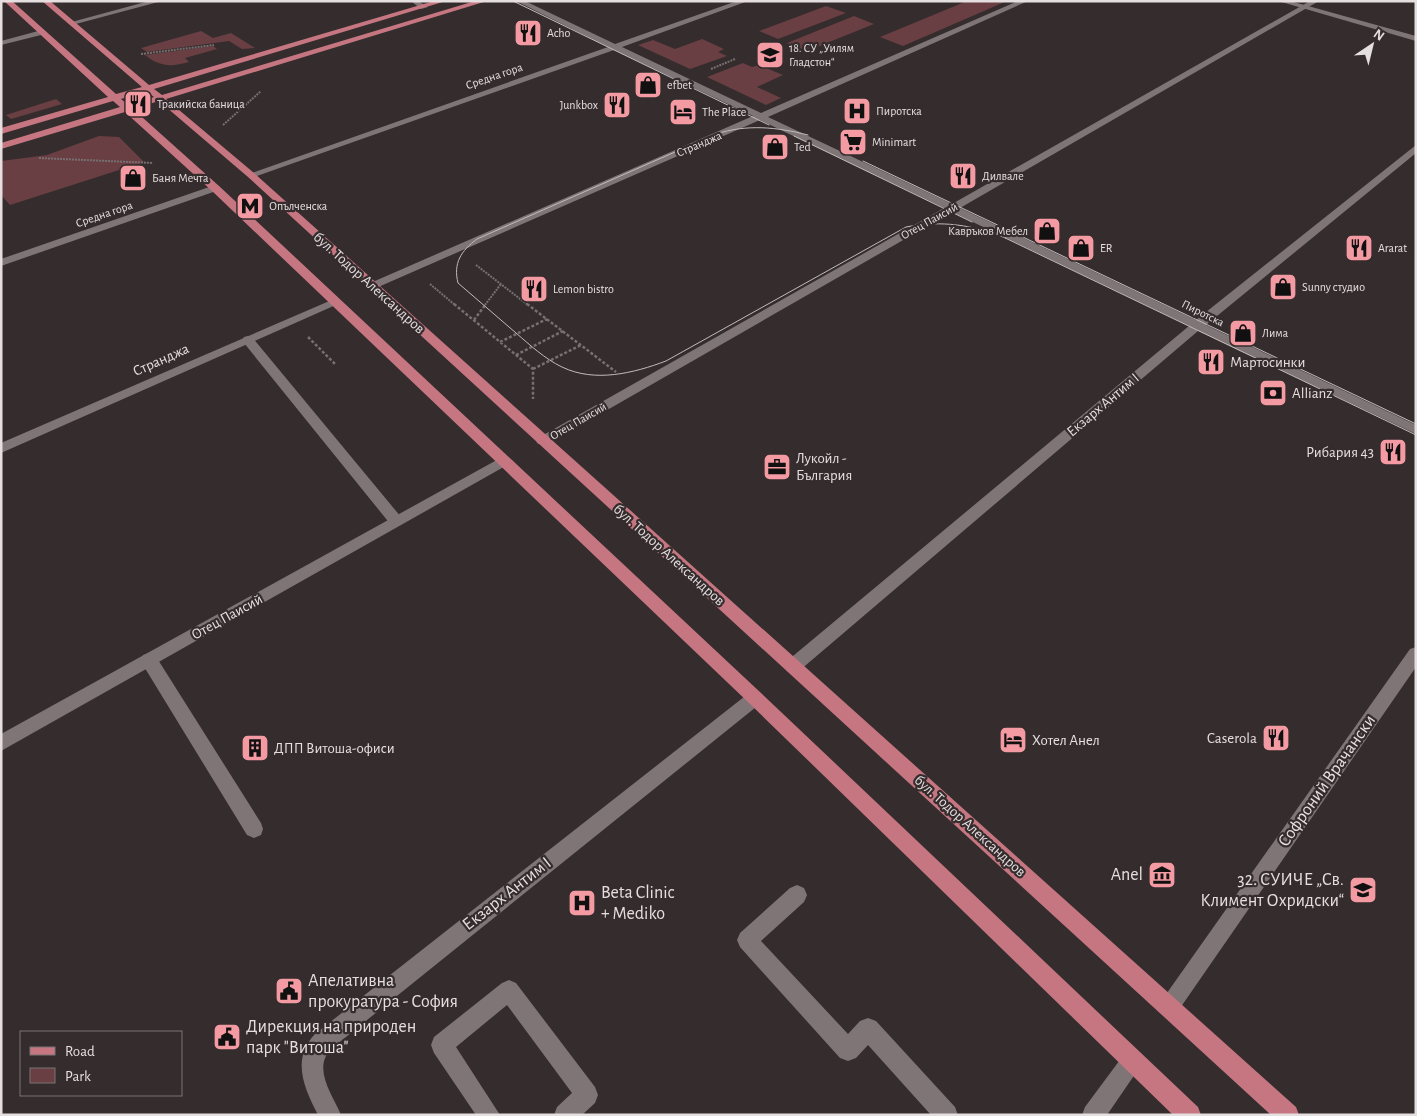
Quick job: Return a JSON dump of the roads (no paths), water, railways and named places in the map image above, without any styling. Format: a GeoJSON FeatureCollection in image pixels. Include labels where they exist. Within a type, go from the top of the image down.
{"type":"FeatureCollection","features":[{"type":"Feature","properties":{"kind":"main road"},"geometry":{"type":"LineString","coordinates":[[7,1],[215,188],[755,698],[1190,1115]]}},
{"type":"Feature","properties":{"kind":"main road","name":"бул. Тодор Александров"},"geometry":{"type":"LineString","coordinates":[[45,1],[250,175],[1288,1115]]}},
{"type":"Feature","properties":{"kind":"main road"},"geometry":{"type":"LineString","coordinates":[[1,131],[443,1]]}},
{"type":"Feature","properties":{"kind":"main road"},"geometry":{"type":"LineString","coordinates":[[1,146],[484,1]]}},
{"type":"Feature","properties":{"kind":"street"},"geometry":{"type":"LineString","coordinates":[[72,23],[159,1]]}},
{"type":"Feature","properties":{"kind":"street","name":"Пиротска"},"geometry":{"type":"LineString","coordinates":[[519,1],[1416,430]]}},
{"type":"Feature","properties":{"kind":"street","name":"Средна гора"},"geometry":{"type":"LineString","coordinates":[[250,175],[745,1]]}},
{"type":"Feature","properties":{"kind":"street","name":"Странджа"},"geometry":{"type":"LineString","coordinates":[[372,286],[1025,1]]}},
{"type":"Feature","properties":{"kind":"street"},"geometry":{"type":"LineString","coordinates":[[1281,1],[1416,39]]}},
{"type":"Feature","properties":{"kind":"street","name":"Отец Паисий"},"geometry":{"type":"LineString","coordinates":[[543,441],[1316,1]]}},
{"type":"Feature","properties":{"kind":"street"},"geometry":{"type":"LineString","coordinates":[[414,2],[424,7]]}},
{"type":"Feature","properties":{"kind":"street"},"geometry":{"type":"LineString","coordinates":[[1,43],[42,32]]}},
{"type":"Feature","properties":{"kind":"street","name":"Екзарх Антим I"},"geometry":{"type":"LineString","coordinates":[[793,666],[1197,326],[1416,148]]}},
{"type":"Feature","properties":{"kind":"street","name":"Средна гора"},"geometry":{"type":"LineString","coordinates":[[1,263],[215,188]]}},
{"type":"Feature","properties":{"kind":"street","name":"Странджа"},"geometry":{"type":"LineString","coordinates":[[1,448],[334,302]]}},
{"type":"Feature","properties":{"kind":"street"},"geometry":{"type":"LineString","coordinates":[[248,340],[396,521]]}},
{"type":"Feature","properties":{"kind":"street","name":"Отец Паисий"},"geometry":{"type":"LineString","coordinates":[[1,743],[504,461]]}},
{"type":"Feature","properties":{"kind":"street","name":"Софроний Врачански"},"geometry":{"type":"LineString","coordinates":[[1169,1007],[1416,654]]}},
{"type":"Feature","properties":{"kind":"street"},"geometry":{"type":"LineString","coordinates":[[149,660],[254,829]]}},
{"type":"Feature","properties":{"kind":"street","name":"Екзарх Антим I"},"geometry":{"type":"LineString","coordinates":[[330,1115],[313,1082],[313,1062],[318,1047],[336,1030],[755,698]]}},
{"type":"Feature","properties":{"kind":"street"},"geometry":{"type":"LineString","coordinates":[[797,894],[747,940],[848,1050],[868,1028],[947,1115]]}},
{"type":"Feature","properties":{"kind":"street"},"geometry":{"type":"LineString","coordinates":[[489,1115],[442,1045],[509,990],[586,1095],[565,1115]]}},
{"type":"Feature","properties":{"kind":"street"},"geometry":{"type":"LineString","coordinates":[[1093,1115],[1133,1061]]}},
{"type":"Feature","properties":{"kind":"tram line"},"geometry":{"type":"LineString","coordinates":[[513,1],[769,125]]}},
{"type":"Feature","properties":{"kind":"tram line"},"geometry":{"type":"LineString","coordinates":[[808,135],[762,128],[739,129],[716,134],[477,239],[460,258],[457,269],[458,283],[532,347],[556,364],[575,372],[601,375],[614,374],[641,369],[666,361],[906,227],[932,224],[957,225],[1003,237]]}},
{"type":"Feature","properties":{"kind":"tram line"},"geometry":{"type":"LineString","coordinates":[[794,136],[972,222]]}},
{"type":"Feature","properties":{"kind":"tram line"},"geometry":{"type":"LineString","coordinates":[[863,161],[1416,424]]}},
{"type":"Feature","properties":{"kind":"tram line"},"geometry":{"type":"LineString","coordinates":[[1003,237],[1416,435]]}},
{"type":"Feature","properties":{"kind":"place","name":"Acho"},"geometry":{"type":"Point","coordinates":[528,33]}},
{"type":"Feature","properties":{"kind":"place","name":"18. СУ „Уилям Гладстон“"},"geometry":{"type":"Point","coordinates":[770,55]}},
{"type":"Feature","properties":{"kind":"place","name":"efbet"},"geometry":{"type":"Point","coordinates":[648,85]}},
{"type":"Feature","properties":{"kind":"place","name":"Тракийска баница"},"geometry":{"type":"Point","coordinates":[138,104]}},
{"type":"Feature","properties":{"kind":"place","name":"Junkbox"},"geometry":{"type":"Point","coordinates":[617,105]}},
{"type":"Feature","properties":{"kind":"place","name":"Пиротска"},"geometry":{"type":"Point","coordinates":[857,111]}},
{"type":"Feature","properties":{"kind":"place","name":"The Place"},"geometry":{"type":"Point","coordinates":[683,112]}},
{"type":"Feature","properties":{"kind":"place","name":"Minimart"},"geometry":{"type":"Point","coordinates":[853,142]}},
{"type":"Feature","properties":{"kind":"place","name":"Ted"},"geometry":{"type":"Point","coordinates":[775,147]}},
{"type":"Feature","properties":{"kind":"place","name":"Дилвале"},"geometry":{"type":"Point","coordinates":[963,176]}},
{"type":"Feature","properties":{"kind":"place","name":"Баня Мечта"},"geometry":{"type":"Point","coordinates":[133,178]}},
{"type":"Feature","properties":{"kind":"place","name":"Опълченска"},"geometry":{"type":"Point","coordinates":[250,206]}},
{"type":"Feature","properties":{"kind":"place","name":"Кавръков Мебел"},"geometry":{"type":"Point","coordinates":[1047,231]}},
{"type":"Feature","properties":{"kind":"place","name":"ER"},"geometry":{"type":"Point","coordinates":[1081,248]}},
{"type":"Feature","properties":{"kind":"place","name":"Ararat"},"geometry":{"type":"Point","coordinates":[1359,248]}},
{"type":"Feature","properties":{"kind":"place","name":"Sunny студио"},"geometry":{"type":"Point","coordinates":[1283,287]}},
{"type":"Feature","properties":{"kind":"place","name":"Lemon bistro"},"geometry":{"type":"Point","coordinates":[534,289]}},
{"type":"Feature","properties":{"kind":"place","name":"Лима"},"geometry":{"type":"Point","coordinates":[1243,333]}},
{"type":"Feature","properties":{"kind":"place","name":"Мартосинки"},"geometry":{"type":"Point","coordinates":[1211,362]}},
{"type":"Feature","properties":{"kind":"place","name":"Allianz"},"geometry":{"type":"Point","coordinates":[1273,393]}},
{"type":"Feature","properties":{"kind":"place","name":"Рибария 43"},"geometry":{"type":"Point","coordinates":[1393,452]}},
{"type":"Feature","properties":{"kind":"place","name":"Лукойл - България"},"geometry":{"type":"Point","coordinates":[777,467]}},
{"type":"Feature","properties":{"kind":"place","name":"Caserola"},"geometry":{"type":"Point","coordinates":[1276,738]}},
{"type":"Feature","properties":{"kind":"place","name":"Хотел Анел"},"geometry":{"type":"Point","coordinates":[1013,740]}},
{"type":"Feature","properties":{"kind":"place","name":"ДПП Витоша-офиси"},"geometry":{"type":"Point","coordinates":[255,748]}},
{"type":"Feature","properties":{"kind":"place","name":"Anel"},"geometry":{"type":"Point","coordinates":[1162,875]}},
{"type":"Feature","properties":{"kind":"place","name":"32. СУИЧЕ „Св. Климент Охридски“"},"geometry":{"type":"Point","coordinates":[1363,890]}},
{"type":"Feature","properties":{"kind":"place","name":"Beta Clinic + Mediko"},"geometry":{"type":"Point","coordinates":[582,903]}},
{"type":"Feature","properties":{"kind":"place","name":"Апелативна прокуратура - София"},"geometry":{"type":"Point","coordinates":[289,991]}},
{"type":"Feature","properties":{"kind":"place","name":"Дирекция на природен парк \"Витоша\""},"geometry":{"type":"Point","coordinates":[227,1037]}}]}
